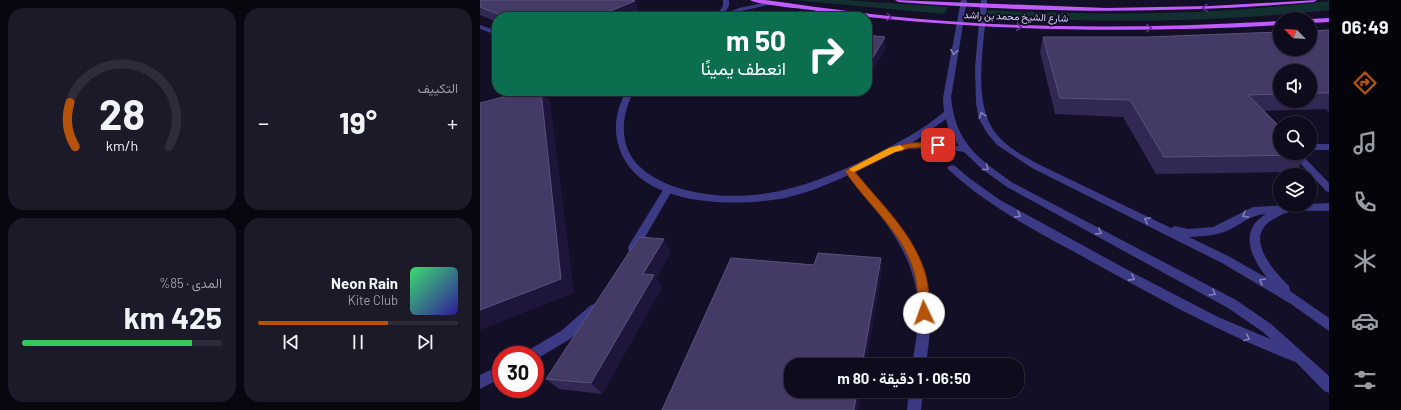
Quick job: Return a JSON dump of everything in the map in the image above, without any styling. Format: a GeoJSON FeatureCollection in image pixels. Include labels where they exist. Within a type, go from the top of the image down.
{"type":"FeatureCollection","features":[{"type":"Feature","properties":{"kind":"main road","name":"شارع الشيخ محمد بن راشد"},"geometry":{"type":"LineString","coordinates":[[753,0],[844,12]]}},
{"type":"Feature","properties":{"kind":"main road","name":"شارع الشيخ محمد بن راشد"},"geometry":{"type":"LineString","coordinates":[[898,0],[1162,9],[1314,0]]}},
{"type":"Feature","properties":{"kind":"main road","name":"شارع الشيخ محمد بن راشد"},"geometry":{"type":"LineString","coordinates":[[872,15],[982,25],[1132,28],[1273,23]]}},
{"type":"Feature","properties":{"kind":"main road"},"geometry":{"type":"LineString","coordinates":[[1317,21],[1329,20]]}},
{"type":"Feature","properties":{"kind":"street"},"geometry":{"type":"LineString","coordinates":[[722,12],[726,6],[726,0]]}},
{"type":"Feature","properties":{"kind":"street"},"geometry":{"type":"LineString","coordinates":[[733,12],[774,3]]}},
{"type":"Feature","properties":{"kind":"street"},"geometry":{"type":"LineString","coordinates":[[963,3],[947,98],[947,114],[953,132],[966,150],[985,168],[1010,185],[1232,304],[1266,328],[1301,358],[1329,386]]}},
{"type":"Feature","properties":{"kind":"street"},"geometry":{"type":"LineString","coordinates":[[984,3],[978,100],[982,117],[991,134],[1009,150],[1035,166],[1226,260],[1295,300],[1329,326]]}},
{"type":"Feature","properties":{"kind":"street"},"geometry":{"type":"LineString","coordinates":[[480,27],[492,31]]}},
{"type":"Feature","properties":{"kind":"street"},"geometry":{"type":"LineString","coordinates":[[524,98],[531,96]]}},
{"type":"Feature","properties":{"kind":"street"},"geometry":{"type":"LineString","coordinates":[[628,96],[620,119],[620,136],[623,151],[632,165],[647,178],[668,189],[689,195],[713,199],[748,199],[785,194],[818,185],[924,133],[947,114]]}},
{"type":"Feature","properties":{"kind":"street"},"geometry":{"type":"LineString","coordinates":[[892,150],[929,144],[966,150]]}},
{"type":"Feature","properties":{"kind":"street"},"geometry":{"type":"LineString","coordinates":[[1317,147],[1329,148]]}},
{"type":"Feature","properties":{"kind":"street"},"geometry":{"type":"LineString","coordinates":[[1302,160],[1329,189]]}},
{"type":"Feature","properties":{"kind":"street"},"geometry":{"type":"LineString","coordinates":[[952,168],[989,198],[1186,308],[1245,337],[1301,358]]}},
{"type":"Feature","properties":{"kind":"street"},"geometry":{"type":"LineString","coordinates":[[849,171],[904,238],[914,256],[921,277],[924,300],[924,326],[920,358]]}},
{"type":"Feature","properties":{"kind":"street"},"geometry":{"type":"LineString","coordinates":[[627,257],[668,189]]}},
{"type":"Feature","properties":{"kind":"street"},"geometry":{"type":"LineString","coordinates":[[1317,208],[1329,207]]}},
{"type":"Feature","properties":{"kind":"street"},"geometry":{"type":"LineString","coordinates":[[1161,227],[1188,232],[1213,231],[1225,227],[1253,211],[1273,209]]}},
{"type":"Feature","properties":{"kind":"street"},"geometry":{"type":"LineString","coordinates":[[1279,212],[1267,218],[1259,226],[1255,236],[1256,248],[1262,262],[1273,278],[1295,300]]}},
{"type":"Feature","properties":{"kind":"street"},"geometry":{"type":"LineString","coordinates":[[544,348],[580,324],[596,308],[603,297]]}},
{"type":"Feature","properties":{"kind":"street"},"geometry":{"type":"LineString","coordinates":[[480,382],[492,376]]}},
{"type":"Feature","properties":{"kind":"street"},"geometry":{"type":"LineString","coordinates":[[914,410],[915,398]]}},
{"type":"Feature","properties":{"kind":"green space"},"geometry":{"type":"Polygon","coordinates":[[[794,0],[844,0],[948,7],[944,14],[794,0]]]}},
{"type":"Feature","properties":{"kind":"green space"},"geometry":{"type":"Polygon","coordinates":[[[1329,1],[1329,10],[1308,12],[1273,12],[1273,15],[1200,19],[1115,21],[1029,19],[986,16],[988,10],[1073,13],[1159,13],[1202,12],[1287,6],[1329,1]]]}},
{"type":"Feature","properties":{"kind":"building"},"geometry":{"type":"Polygon","coordinates":[[[480,0],[635,1],[610,11],[613,12],[492,12],[480,7],[480,0]]]}},
{"type":"Feature","properties":{"kind":"building"},"geometry":{"type":"Polygon","coordinates":[[[1329,30],[1329,93],[1317,93],[1317,64],[1273,64],[1273,94],[1248,95],[1273,120],[1273,155],[1164,157],[1130,100],[1060,98],[1043,37],[1147,37],[1273,32],[1273,56],[1317,56],[1317,31],[1329,30]]]}},
{"type":"Feature","properties":{"kind":"building"},"geometry":{"type":"Polygon","coordinates":[[[872,36],[885,37],[872,59],[872,36]]]}},
{"type":"Feature","properties":{"kind":"building"},"geometry":{"type":"Polygon","coordinates":[[[507,96],[542,96],[561,279],[480,310],[480,103],[507,96]]]}},
{"type":"Feature","properties":{"kind":"building"},"geometry":{"type":"Polygon","coordinates":[[[639,237],[664,239],[643,274],[654,275],[591,383],[546,379],[639,237]]]}},
{"type":"Feature","properties":{"kind":"building"},"geometry":{"type":"Polygon","coordinates":[[[818,253],[881,258],[863,358],[784,358],[784,398],[856,398],[854,410],[662,410],[731,258],[814,265],[818,253]]]}},
{"type":"Feature","properties":{"kind":"slow traffic"},"geometry":{"type":"LineString","coordinates":[[853,169],[892,150],[900,148]]}},
{"type":"Feature","properties":{"kind":"route"},"geometry":{"type":"LineString","coordinates":[[924,313],[921,277],[914,256],[904,238],[849,171],[892,150],[910,146],[929,144],[938,145]]}}]}
